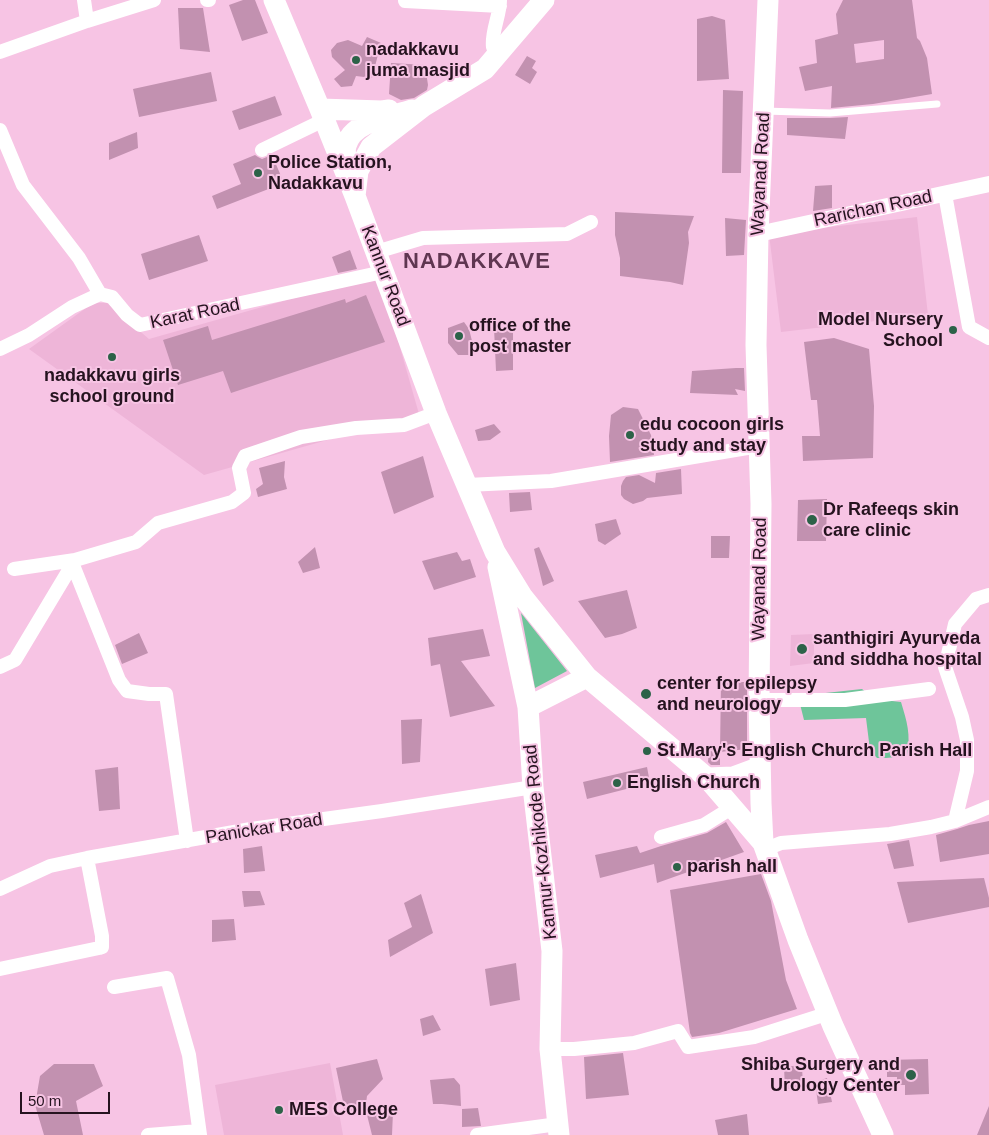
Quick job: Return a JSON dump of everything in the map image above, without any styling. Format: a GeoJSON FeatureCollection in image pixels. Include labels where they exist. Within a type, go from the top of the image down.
{"type":"FeatureCollection","features":[{"type":"Feature","properties":{"kind":"main road","name":"Kannur Road"},"geometry":{"type":"LineString","coordinates":[[274,0],[322,114],[436,413],[495,552]]}},
{"type":"Feature","properties":{"kind":"main road"},"geometry":{"type":"LineString","coordinates":[[351,188],[346,145],[354,131],[378,119],[424,106],[485,69],[544,0]]}},
{"type":"Feature","properties":{"kind":"main road","name":"Wayanad Road"},"geometry":{"type":"LineString","coordinates":[[768,0],[758,234],[756,345],[761,504],[758,700],[765,846],[798,940],[828,1013],[883,1135]]}},
{"type":"Feature","properties":{"kind":"main road"},"geometry":{"type":"LineString","coordinates":[[322,114],[382,111],[424,106]]}},
{"type":"Feature","properties":{"kind":"main road"},"geometry":{"type":"LineString","coordinates":[[495,552],[522,596],[587,677],[707,778],[765,846]]}},
{"type":"Feature","properties":{"kind":"main road","name":"Kannur-Kozhikode Road"},"geometry":{"type":"LineString","coordinates":[[495,552],[528,708],[533,787],[552,951],[550,1049],[559,1130]]}},
{"type":"Feature","properties":{"kind":"main road"},"geometry":{"type":"LineString","coordinates":[[528,708],[587,677]]}},
{"type":"Feature","properties":{"kind":"main road"},"geometry":{"type":"LineString","coordinates":[[707,778],[734,777],[760,767]]}},
{"type":"Feature","properties":{"kind":"street"},"geometry":{"type":"LineString","coordinates":[[84,0],[87,21]]}},
{"type":"Feature","properties":{"kind":"street"},"geometry":{"type":"LineString","coordinates":[[0,52],[87,21],[154,0]]}},
{"type":"Feature","properties":{"kind":"street"},"geometry":{"type":"LineString","coordinates":[[405,1],[500,3],[492,41],[493,47],[500,52]]}},
{"type":"Feature","properties":{"kind":"street"},"geometry":{"type":"LineString","coordinates":[[262,150],[322,114]]}},
{"type":"Feature","properties":{"kind":"street"},"geometry":{"type":"LineString","coordinates":[[0,130],[23,185],[79,258],[100,294],[72,307],[29,335],[0,349]]}},
{"type":"Feature","properties":{"kind":"street","name":"Rarichan Road"},"geometry":{"type":"LineString","coordinates":[[758,234],[989,184]]}},
{"type":"Feature","properties":{"kind":"street"},"geometry":{"type":"LineString","coordinates":[[945,194],[970,327],[989,338]]}},
{"type":"Feature","properties":{"kind":"street"},"geometry":{"type":"LineString","coordinates":[[376,252],[422,238],[567,234],[591,222]]}},
{"type":"Feature","properties":{"kind":"street","name":"Karat Road"},"geometry":{"type":"LineString","coordinates":[[100,294],[112,297],[127,315],[140,326],[383,272]]}},
{"type":"Feature","properties":{"kind":"street"},"geometry":{"type":"LineString","coordinates":[[14,569],[74,562],[136,542],[158,523],[232,502],[244,493],[238,468],[246,456],[301,437],[356,428],[404,425],[436,413]]}},
{"type":"Feature","properties":{"kind":"street"},"geometry":{"type":"LineString","coordinates":[[467,485],[551,481],[760,446]]}},
{"type":"Feature","properties":{"kind":"street"},"geometry":{"type":"LineString","coordinates":[[0,668],[15,660],[74,562]]}},
{"type":"Feature","properties":{"kind":"street"},"geometry":{"type":"LineString","coordinates":[[74,562],[120,680],[127,691],[166,694],[187,841]]}},
{"type":"Feature","properties":{"kind":"street"},"geometry":{"type":"LineString","coordinates":[[955,821],[967,771],[967,740],[962,717],[945,667],[955,624],[976,599],[989,595]]}},
{"type":"Feature","properties":{"kind":"street"},"geometry":{"type":"LineString","coordinates":[[758,700],[845,700],[929,689]]}},
{"type":"Feature","properties":{"kind":"street","name":"Panickar Road"},"geometry":{"type":"LineString","coordinates":[[0,889],[50,866],[87,858],[251,829],[533,787]]}},
{"type":"Feature","properties":{"kind":"street"},"geometry":{"type":"LineString","coordinates":[[765,846],[890,834],[931,827],[955,821],[989,806]]}},
{"type":"Feature","properties":{"kind":"street"},"geometry":{"type":"LineString","coordinates":[[661,838],[704,824],[733,807]]}},
{"type":"Feature","properties":{"kind":"street"},"geometry":{"type":"LineString","coordinates":[[0,969],[102,946],[102,936],[87,858]]}},
{"type":"Feature","properties":{"kind":"street"},"geometry":{"type":"LineString","coordinates":[[114,987],[167,978],[189,1055],[200,1133],[148,1135]]}},
{"type":"Feature","properties":{"kind":"street"},"geometry":{"type":"LineString","coordinates":[[550,1049],[634,1044],[678,1031],[688,1047],[754,1037],[828,1013]]}},
{"type":"Feature","properties":{"kind":"street"},"geometry":{"type":"LineString","coordinates":[[477,1135],[559,1130]]}},
{"type":"Feature","properties":{"kind":"lane"},"geometry":{"type":"LineString","coordinates":[[764,111],[830,113],[937,104]]}},
{"type":"Feature","properties":{"kind":"shaded area"},"geometry":{"type":"Polygon","coordinates":[[[917,217],[928,315],[781,332],[769,234],[917,217]]]}},
{"type":"Feature","properties":{"kind":"shaded area"},"geometry":{"type":"Polygon","coordinates":[[[379,274],[419,414],[204,475],[29,349],[93,303],[107,303],[149,339],[379,274]]]}},
{"type":"Feature","properties":{"kind":"shaded area","name":"santhigiri Ayurveda and siddha hospital"},"geometry":{"type":"Polygon","coordinates":[[[814,634],[814,663],[790,666],[791,635],[814,634]]]}},
{"type":"Feature","properties":{"kind":"shaded area","name":"MES College"},"geometry":{"type":"Polygon","coordinates":[[[330,1063],[343,1135],[224,1135],[215,1085],[330,1063]]]}},
{"type":"Feature","properties":{"kind":"green space"},"geometry":{"type":"Polygon","coordinates":[[[521,613],[567,671],[535,688],[521,613]]]}},
{"type":"Feature","properties":{"kind":"green space"},"geometry":{"type":"Polygon","coordinates":[[[862,689],[874,699],[901,702],[908,728],[907,756],[877,758],[870,750],[866,718],[804,720],[798,696],[862,689]]]}},
{"type":"Feature","properties":{"kind":"building"},"geometry":{"type":"Polygon","coordinates":[[[243,0],[255,0],[268,33],[242,41],[229,5],[243,0]]]}},
{"type":"Feature","properties":{"kind":"building"},"geometry":{"type":"Polygon","coordinates":[[[843,0],[912,0],[917,38],[927,58],[932,94],[873,104],[831,108],[832,86],[805,91],[799,67],[817,63],[815,40],[838,34],[836,14],[843,0]],[[884,40],[854,44],[856,63],[884,59],[884,40]]]}},
{"type":"Feature","properties":{"kind":"building"},"geometry":{"type":"Polygon","coordinates":[[[178,8],[203,8],[210,52],[180,49],[178,8]]]}},
{"type":"Feature","properties":{"kind":"building"},"geometry":{"type":"Polygon","coordinates":[[[712,16],[725,20],[729,79],[697,81],[697,19],[712,16]]]}},
{"type":"Feature","properties":{"kind":"building","name":"nadakkavu juma masjid"},"geometry":{"type":"Polygon","coordinates":[[[367,37],[381,43],[372,78],[356,76],[352,86],[341,87],[334,79],[345,70],[332,57],[331,50],[337,43],[348,40],[362,46],[367,37]]]}},
{"type":"Feature","properties":{"kind":"building"},"geometry":{"type":"Polygon","coordinates":[[[527,56],[536,61],[532,68],[537,72],[530,84],[515,75],[527,56]]]}},
{"type":"Feature","properties":{"kind":"building"},"geometry":{"type":"Polygon","coordinates":[[[391,63],[425,65],[427,90],[414,98],[401,100],[389,94],[391,63]]]}},
{"type":"Feature","properties":{"kind":"building"},"geometry":{"type":"Polygon","coordinates":[[[211,72],[217,101],[139,117],[133,89],[211,72]]]}},
{"type":"Feature","properties":{"kind":"building"},"geometry":{"type":"Polygon","coordinates":[[[723,90],[743,91],[741,173],[722,173],[723,90]]]}},
{"type":"Feature","properties":{"kind":"building"},"geometry":{"type":"Polygon","coordinates":[[[275,96],[282,115],[239,130],[232,111],[275,96]]]}},
{"type":"Feature","properties":{"kind":"building"},"geometry":{"type":"Polygon","coordinates":[[[848,117],[845,139],[787,135],[787,118],[848,117]]]}},
{"type":"Feature","properties":{"kind":"building"},"geometry":{"type":"Polygon","coordinates":[[[137,132],[138,148],[109,160],[109,143],[137,132]]]}},
{"type":"Feature","properties":{"kind":"building","name":"Police Station, Nadakkavu"},"geometry":{"type":"Polygon","coordinates":[[[255,155],[262,159],[272,155],[284,183],[217,209],[212,196],[241,184],[233,164],[255,155]]]}},
{"type":"Feature","properties":{"kind":"building"},"geometry":{"type":"Polygon","coordinates":[[[832,185],[832,208],[813,211],[815,186],[832,185]]]}},
{"type":"Feature","properties":{"kind":"building"},"geometry":{"type":"Polygon","coordinates":[[[615,212],[694,216],[688,232],[689,243],[683,285],[620,276],[620,258],[615,235],[615,212]]]}},
{"type":"Feature","properties":{"kind":"building"},"geometry":{"type":"Polygon","coordinates":[[[725,218],[746,220],[744,255],[726,256],[725,218]]]}},
{"type":"Feature","properties":{"kind":"building"},"geometry":{"type":"Polygon","coordinates":[[[199,235],[208,261],[149,280],[141,254],[199,235]]]}},
{"type":"Feature","properties":{"kind":"building"},"geometry":{"type":"Polygon","coordinates":[[[350,250],[357,269],[338,273],[332,257],[350,250]]]}},
{"type":"Feature","properties":{"kind":"building"},"geometry":{"type":"Polygon","coordinates":[[[366,295],[385,342],[231,393],[223,371],[178,385],[163,340],[208,326],[212,340],[345,299],[346,303],[366,295]]]}},
{"type":"Feature","properties":{"kind":"building","name":"office of the post master"},"geometry":{"type":"Polygon","coordinates":[[[464,322],[469,329],[473,345],[472,355],[458,355],[448,343],[448,328],[464,322]]]}},
{"type":"Feature","properties":{"kind":"building"},"geometry":{"type":"Polygon","coordinates":[[[494,328],[513,328],[513,370],[496,371],[494,328]]]}},
{"type":"Feature","properties":{"kind":"building"},"geometry":{"type":"Polygon","coordinates":[[[834,338],[869,349],[874,406],[873,458],[803,461],[802,436],[820,436],[817,400],[811,400],[804,342],[834,338]]]}},
{"type":"Feature","properties":{"kind":"building"},"geometry":{"type":"Polygon","coordinates":[[[744,368],[745,391],[735,389],[738,395],[690,393],[692,371],[744,368]]]}},
{"type":"Feature","properties":{"kind":"building","name":"edu cocoon girls study and stay"},"geometry":{"type":"Polygon","coordinates":[[[623,407],[638,409],[651,435],[654,455],[610,462],[609,436],[611,415],[623,407]]]}},
{"type":"Feature","properties":{"kind":"building"},"geometry":{"type":"Polygon","coordinates":[[[494,424],[501,432],[490,440],[478,441],[475,430],[494,424]]]}},
{"type":"Feature","properties":{"kind":"building"},"geometry":{"type":"Polygon","coordinates":[[[423,456],[434,497],[394,514],[381,472],[423,456]]]}},
{"type":"Feature","properties":{"kind":"building"},"geometry":{"type":"Polygon","coordinates":[[[285,461],[284,477],[287,489],[258,497],[256,489],[263,484],[259,468],[285,461]]]}},
{"type":"Feature","properties":{"kind":"building"},"geometry":{"type":"Polygon","coordinates":[[[681,469],[682,494],[647,498],[633,504],[621,495],[621,486],[626,477],[639,475],[655,483],[656,473],[681,469]]]}},
{"type":"Feature","properties":{"kind":"building"},"geometry":{"type":"Polygon","coordinates":[[[530,492],[532,510],[510,512],[509,493],[530,492]]]}},
{"type":"Feature","properties":{"kind":"building","name":"Dr Rafeeqs skin care clinic"},"geometry":{"type":"Polygon","coordinates":[[[827,499],[826,541],[797,541],[798,500],[827,499]]]}},
{"type":"Feature","properties":{"kind":"building"},"geometry":{"type":"Polygon","coordinates":[[[616,519],[621,534],[605,545],[598,541],[595,524],[616,519]]]}},
{"type":"Feature","properties":{"kind":"building"},"geometry":{"type":"Polygon","coordinates":[[[711,536],[730,536],[729,558],[711,558],[711,536]]]}},
{"type":"Feature","properties":{"kind":"building"},"geometry":{"type":"Polygon","coordinates":[[[315,547],[320,568],[303,573],[298,562],[315,547]]]}},
{"type":"Feature","properties":{"kind":"building"},"geometry":{"type":"Polygon","coordinates":[[[539,547],[554,581],[543,586],[534,549],[539,547]]]}},
{"type":"Feature","properties":{"kind":"building"},"geometry":{"type":"Polygon","coordinates":[[[457,552],[462,561],[470,559],[476,577],[434,590],[422,561],[457,552]]]}},
{"type":"Feature","properties":{"kind":"building"},"geometry":{"type":"Polygon","coordinates":[[[627,590],[637,628],[605,638],[578,601],[627,590]]]}},
{"type":"Feature","properties":{"kind":"building"},"geometry":{"type":"Polygon","coordinates":[[[483,629],[490,656],[461,661],[495,706],[450,717],[440,664],[431,666],[428,638],[483,629]]]}},
{"type":"Feature","properties":{"kind":"building"},"geometry":{"type":"Polygon","coordinates":[[[139,633],[148,653],[122,664],[115,645],[139,633]]]}},
{"type":"Feature","properties":{"kind":"building"},"geometry":{"type":"Polygon","coordinates":[[[721,682],[747,682],[747,749],[720,752],[721,682]]]}},
{"type":"Feature","properties":{"kind":"building"},"geometry":{"type":"Polygon","coordinates":[[[422,719],[420,762],[402,764],[401,720],[422,719]]]}},
{"type":"Feature","properties":{"kind":"building"},"geometry":{"type":"Polygon","coordinates":[[[709,751],[720,752],[720,765],[711,765],[708,762],[709,751]]]}},
{"type":"Feature","properties":{"kind":"building"},"geometry":{"type":"Polygon","coordinates":[[[118,767],[120,809],[99,811],[95,770],[118,767]]]}},
{"type":"Feature","properties":{"kind":"building","name":"English Church"},"geometry":{"type":"Polygon","coordinates":[[[647,767],[650,783],[587,799],[583,782],[647,767]]]}},
{"type":"Feature","properties":{"kind":"building"},"geometry":{"type":"Polygon","coordinates":[[[989,821],[989,854],[940,862],[936,835],[989,821]]]}},
{"type":"Feature","properties":{"kind":"building","name":"parish hall"},"geometry":{"type":"Polygon","coordinates":[[[726,822],[744,852],[657,883],[654,864],[600,878],[595,855],[637,846],[640,853],[707,833],[726,822]]]}},
{"type":"Feature","properties":{"kind":"building"},"geometry":{"type":"Polygon","coordinates":[[[909,840],[914,866],[894,869],[887,844],[909,840]]]}},
{"type":"Feature","properties":{"kind":"building"},"geometry":{"type":"Polygon","coordinates":[[[262,846],[265,871],[244,873],[243,849],[262,846]]]}},
{"type":"Feature","properties":{"kind":"building"},"geometry":{"type":"Polygon","coordinates":[[[761,874],[771,901],[786,980],[797,1009],[719,1033],[692,1037],[670,890],[761,874]]]}},
{"type":"Feature","properties":{"kind":"building"},"geometry":{"type":"Polygon","coordinates":[[[984,878],[989,898],[989,907],[908,923],[897,882],[984,878]]]}},
{"type":"Feature","properties":{"kind":"building"},"geometry":{"type":"Polygon","coordinates":[[[242,891],[260,891],[265,905],[244,907],[242,891]]]}},
{"type":"Feature","properties":{"kind":"building"},"geometry":{"type":"Polygon","coordinates":[[[421,894],[433,933],[390,957],[388,940],[412,927],[404,903],[421,894]]]}},
{"type":"Feature","properties":{"kind":"building"},"geometry":{"type":"Polygon","coordinates":[[[234,919],[236,940],[212,942],[212,920],[234,919]]]}},
{"type":"Feature","properties":{"kind":"building"},"geometry":{"type":"Polygon","coordinates":[[[516,963],[520,1000],[490,1006],[485,969],[516,963]]]}},
{"type":"Feature","properties":{"kind":"building"},"geometry":{"type":"Polygon","coordinates":[[[433,1015],[441,1030],[423,1036],[420,1019],[433,1015]]]}},
{"type":"Feature","properties":{"kind":"building"},"geometry":{"type":"Polygon","coordinates":[[[623,1053],[629,1095],[586,1099],[584,1057],[623,1053]]]}},
{"type":"Feature","properties":{"kind":"building"},"geometry":{"type":"Polygon","coordinates":[[[377,1059],[383,1079],[367,1096],[365,1111],[345,1111],[336,1068],[377,1059]]]}},
{"type":"Feature","properties":{"kind":"building"},"geometry":{"type":"Polygon","coordinates":[[[928,1059],[929,1094],[905,1095],[905,1085],[897,1085],[897,1077],[887,1077],[887,1060],[928,1059]]]}},
{"type":"Feature","properties":{"kind":"building"},"geometry":{"type":"Polygon","coordinates":[[[54,1064],[94,1064],[103,1086],[76,1101],[83,1135],[44,1135],[35,1105],[40,1076],[54,1064]]]}},
{"type":"Feature","properties":{"kind":"building"},"geometry":{"type":"Polygon","coordinates":[[[802,1065],[803,1089],[785,1089],[784,1067],[802,1065]]]}},
{"type":"Feature","properties":{"kind":"building"},"geometry":{"type":"Polygon","coordinates":[[[454,1078],[460,1085],[461,1106],[433,1104],[430,1080],[454,1078]]]}},
{"type":"Feature","properties":{"kind":"building"},"geometry":{"type":"Polygon","coordinates":[[[827,1078],[832,1102],[818,1104],[815,1082],[827,1078]]]}},
{"type":"Feature","properties":{"kind":"building"},"geometry":{"type":"Polygon","coordinates":[[[989,1106],[989,1135],[977,1135],[989,1106]]]}},
{"type":"Feature","properties":{"kind":"building"},"geometry":{"type":"Polygon","coordinates":[[[478,1108],[481,1126],[462,1127],[462,1109],[478,1108]]]}},
{"type":"Feature","properties":{"kind":"building"},"geometry":{"type":"Polygon","coordinates":[[[393,1112],[392,1135],[372,1135],[367,1115],[393,1112]]]}},
{"type":"Feature","properties":{"kind":"building"},"geometry":{"type":"Polygon","coordinates":[[[747,1114],[749,1135],[718,1135],[715,1120],[747,1114]]]}},
{"type":"Feature","properties":{"kind":"place","name":"nadakkavu juma masjid"},"geometry":{"type":"Point","coordinates":[356,60]}},
{"type":"Feature","properties":{"kind":"place","name":"Police Station, Nadakkavu"},"geometry":{"type":"Point","coordinates":[258,173]}},
{"type":"Feature","properties":{"kind":"place","name":"Model Nursery School"},"geometry":{"type":"Point","coordinates":[953,330]}},
{"type":"Feature","properties":{"kind":"place","name":"office of the post master"},"geometry":{"type":"Point","coordinates":[459,336]}},
{"type":"Feature","properties":{"kind":"place","name":"nadakkavu girls school ground"},"geometry":{"type":"Point","coordinates":[112,357]}},
{"type":"Feature","properties":{"kind":"place","name":"edu cocoon girls study and stay"},"geometry":{"type":"Point","coordinates":[630,435]}},
{"type":"Feature","properties":{"kind":"place","name":"Dr Rafeeqs skin care clinic"},"geometry":{"type":"Point","coordinates":[812,520]}},
{"type":"Feature","properties":{"kind":"place","name":"santhigiri Ayurveda and siddha hospital"},"geometry":{"type":"Point","coordinates":[802,649]}},
{"type":"Feature","properties":{"kind":"place","name":"center for epilepsy and neurology"},"geometry":{"type":"Point","coordinates":[646,694]}},
{"type":"Feature","properties":{"kind":"place","name":"St.Mary's English Church Parish Hall"},"geometry":{"type":"Point","coordinates":[647,751]}},
{"type":"Feature","properties":{"kind":"place","name":"English Church"},"geometry":{"type":"Point","coordinates":[617,783]}},
{"type":"Feature","properties":{"kind":"place","name":"parish hall"},"geometry":{"type":"Point","coordinates":[677,867]}},
{"type":"Feature","properties":{"kind":"place","name":"Shiba Surgery and Urology Center"},"geometry":{"type":"Point","coordinates":[911,1075]}},
{"type":"Feature","properties":{"kind":"place","name":"MES College"},"geometry":{"type":"Point","coordinates":[279,1110]}},
{"type":"Feature","properties":{"kind":"district","name":"NADAKKAVE"},"geometry":{"type":"Point","coordinates":[477,262]}}]}
